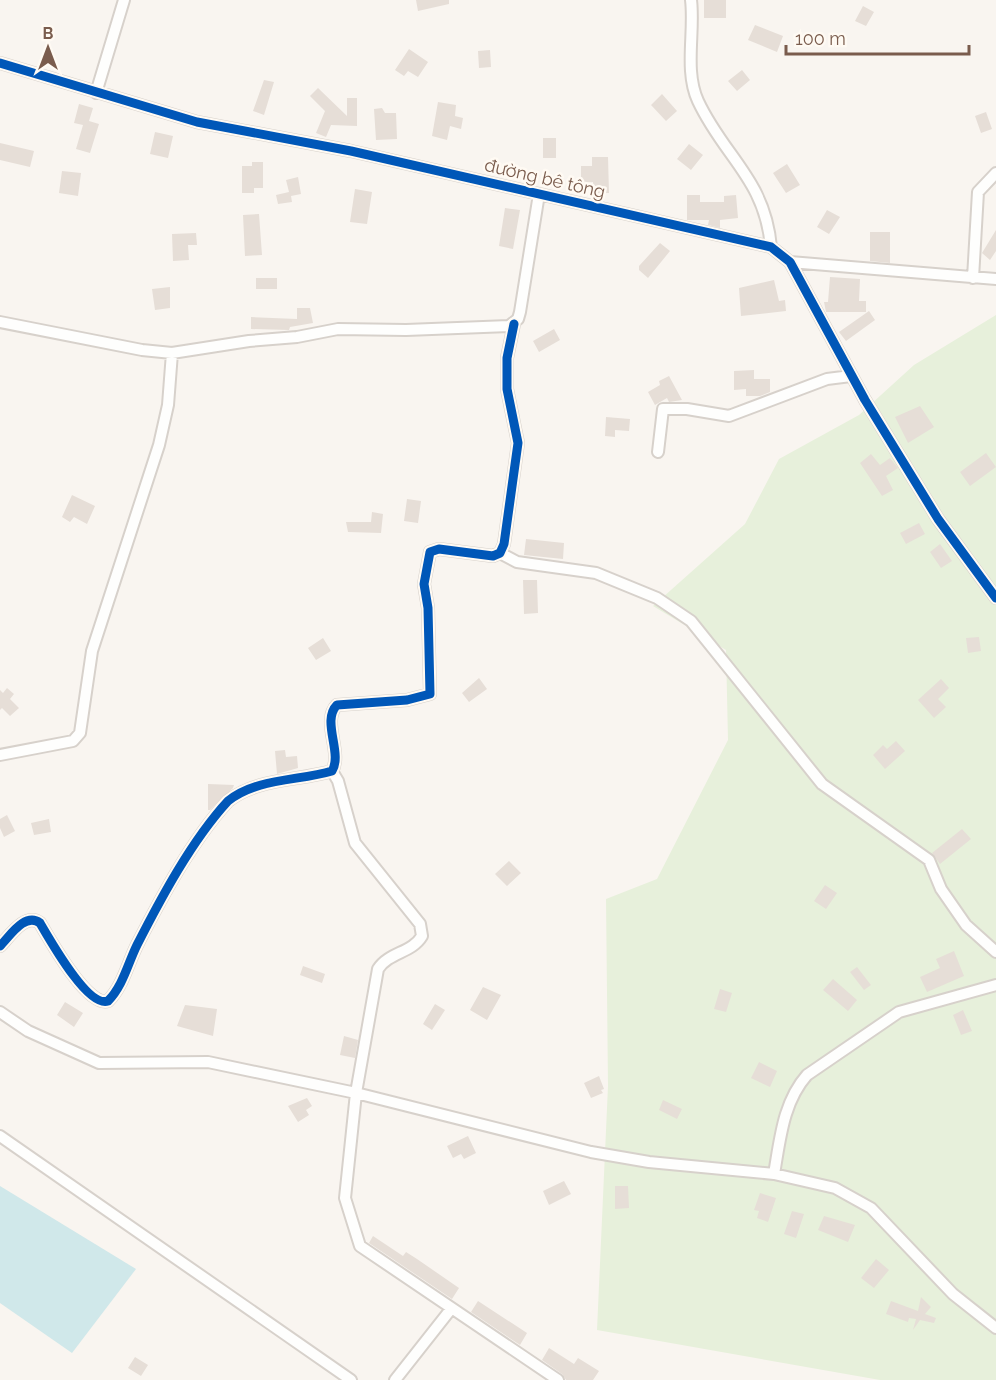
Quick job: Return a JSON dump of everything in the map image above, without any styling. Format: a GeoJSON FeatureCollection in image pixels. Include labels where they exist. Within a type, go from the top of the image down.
{"type":"FeatureCollection","features":[{"type":"Feature","properties":{"kind":"street"},"geometry":{"type":"LineString","coordinates":[[96,93],[124,0]]}},
{"type":"Feature","properties":{"kind":"street"},"geometry":{"type":"LineString","coordinates":[[691,0],[693,31],[691,66],[697,100],[756,188],[767,217],[771,248]]}},
{"type":"Feature","properties":{"kind":"street","name":"đường bê tông"},"geometry":{"type":"LineString","coordinates":[[0,63],[197,122],[351,151],[771,248],[790,262],[851,376],[938,519],[996,598]]}},
{"type":"Feature","properties":{"kind":"street"},"geometry":{"type":"LineString","coordinates":[[974,278],[978,192],[996,173]]}},
{"type":"Feature","properties":{"kind":"street"},"geometry":{"type":"LineString","coordinates":[[500,554],[512,500],[518,443],[507,389],[507,358],[524,292],[539,194]]}},
{"type":"Feature","properties":{"kind":"street"},"geometry":{"type":"LineString","coordinates":[[790,262],[996,279]]}},
{"type":"Feature","properties":{"kind":"street"},"geometry":{"type":"LineString","coordinates":[[0,322],[142,350],[172,353],[249,341],[297,337],[338,329],[406,330],[514,324]]}},
{"type":"Feature","properties":{"kind":"street"},"geometry":{"type":"LineString","coordinates":[[0,755],[73,741],[80,733],[92,651],[159,445],[168,405],[172,353]]}},
{"type":"Feature","properties":{"kind":"street"},"geometry":{"type":"LineString","coordinates":[[658,452],[663,409],[687,409],[729,416],[827,379],[851,376]]}},
{"type":"Feature","properties":{"kind":"street"},"geometry":{"type":"LineString","coordinates":[[558,1380],[451,1310],[360,1246],[345,1198],[356,1093],[378,969],[388,958],[418,942],[422,936],[420,924],[355,843],[338,781],[332,771],[335,762],[332,719],[334,707],[344,704],[407,700],[430,694],[428,608],[424,584],[430,552],[439,549],[493,556],[500,554],[517,562],[596,573],[657,598],[691,621],[822,784],[929,860],[941,889],[966,925],[996,952]]}},
{"type":"Feature","properties":{"kind":"street"},"geometry":{"type":"LineString","coordinates":[[0,946],[23,923],[29,919],[35,920],[40,923],[71,972],[93,998],[100,1002],[108,1001],[116,994],[137,944],[179,869],[228,801],[238,794],[265,784],[332,771]]}},
{"type":"Feature","properties":{"kind":"street"},"geometry":{"type":"LineString","coordinates":[[774,1174],[789,1106],[799,1084],[807,1075],[899,1012],[996,985]]}},
{"type":"Feature","properties":{"kind":"street"},"geometry":{"type":"LineString","coordinates":[[0,1012],[28,1031],[99,1063],[208,1062],[356,1093],[591,1152],[650,1162],[774,1174],[835,1188],[872,1208],[953,1294],[996,1328]]}},
{"type":"Feature","properties":{"kind":"street"},"geometry":{"type":"LineString","coordinates":[[0,1136],[351,1380]]}},
{"type":"Feature","properties":{"kind":"street"},"geometry":{"type":"LineString","coordinates":[[394,1380],[451,1310]]}},
{"type":"Feature","properties":{"kind":"green space"},"geometry":{"type":"Polygon","coordinates":[[[996,315],[996,1380],[880,1380],[597,1330],[608,1086],[606,899],[657,879],[728,740],[726,650],[653,606],[745,524],[779,459],[859,415],[914,365],[996,315]]]}},
{"type":"Feature","properties":{"kind":"water"},"geometry":{"type":"Polygon","coordinates":[[[0,1186],[136,1269],[72,1353],[0,1303],[0,1186]]]}},
{"type":"Feature","properties":{"kind":"building"},"geometry":{"type":"Polygon","coordinates":[[[416,0],[449,0],[449,4],[418,11],[416,0]]]}},
{"type":"Feature","properties":{"kind":"building"},"geometry":{"type":"Polygon","coordinates":[[[704,0],[726,0],[726,18],[704,18],[704,0]]]}},
{"type":"Feature","properties":{"kind":"building"},"geometry":{"type":"Polygon","coordinates":[[[863,6],[874,12],[866,26],[855,21],[863,6]]]}},
{"type":"Feature","properties":{"kind":"building"},"geometry":{"type":"Polygon","coordinates":[[[755,25],[783,36],[777,52],[748,40],[755,25]]]}},
{"type":"Feature","properties":{"kind":"building"},"geometry":{"type":"Polygon","coordinates":[[[409,49],[428,62],[418,77],[408,71],[404,76],[395,70],[409,49]]]}},
{"type":"Feature","properties":{"kind":"building"},"geometry":{"type":"Polygon","coordinates":[[[490,50],[491,67],[479,68],[478,51],[490,50]]]}},
{"type":"Feature","properties":{"kind":"building"},"geometry":{"type":"Polygon","coordinates":[[[742,70],[750,80],[737,91],[728,81],[742,70]]]}},
{"type":"Feature","properties":{"kind":"building"},"geometry":{"type":"Polygon","coordinates":[[[264,80],[274,82],[264,115],[253,111],[264,80]]]}},
{"type":"Feature","properties":{"kind":"building"},"geometry":{"type":"Polygon","coordinates":[[[318,88],[347,116],[347,98],[357,98],[357,126],[331,125],[326,137],[316,133],[325,111],[310,96],[318,88]]]}},
{"type":"Feature","properties":{"kind":"building"},"geometry":{"type":"Polygon","coordinates":[[[662,94],[677,111],[666,121],[651,105],[662,94]]]}},
{"type":"Feature","properties":{"kind":"building"},"geometry":{"type":"Polygon","coordinates":[[[438,102],[456,105],[455,116],[463,118],[461,129],[450,126],[447,140],[432,136],[438,102]]]}},
{"type":"Feature","properties":{"kind":"building"},"geometry":{"type":"Polygon","coordinates":[[[79,104],[93,108],[89,121],[99,124],[90,153],[76,149],[83,125],[74,123],[79,104]]]}},
{"type":"Feature","properties":{"kind":"building"},"geometry":{"type":"Polygon","coordinates":[[[382,108],[385,113],[396,113],[397,139],[376,140],[374,109],[382,108]]]}},
{"type":"Feature","properties":{"kind":"building"},"geometry":{"type":"Polygon","coordinates":[[[986,112],[992,129],[981,133],[975,116],[986,112]]]}},
{"type":"Feature","properties":{"kind":"building"},"geometry":{"type":"Polygon","coordinates":[[[155,132],[173,136],[168,158],[150,154],[155,132]]]}},
{"type":"Feature","properties":{"kind":"building"},"geometry":{"type":"Polygon","coordinates":[[[543,138],[556,138],[556,158],[543,158],[543,138]]]}},
{"type":"Feature","properties":{"kind":"building"},"geometry":{"type":"Polygon","coordinates":[[[0,143],[34,151],[30,167],[0,160],[0,143]]]}},
{"type":"Feature","properties":{"kind":"building"},"geometry":{"type":"Polygon","coordinates":[[[689,144],[703,155],[691,170],[677,159],[689,144]]]}},
{"type":"Feature","properties":{"kind":"building"},"geometry":{"type":"Polygon","coordinates":[[[592,157],[608,157],[609,193],[593,193],[593,182],[581,183],[581,166],[592,166],[592,157]]]}},
{"type":"Feature","properties":{"kind":"building"},"geometry":{"type":"Polygon","coordinates":[[[252,162],[263,162],[263,188],[254,188],[254,193],[242,193],[242,166],[252,166],[252,162]]]}},
{"type":"Feature","properties":{"kind":"building"},"geometry":{"type":"Polygon","coordinates":[[[787,164],[800,185],[786,193],[773,173],[787,164]]]}},
{"type":"Feature","properties":{"kind":"building"},"geometry":{"type":"Polygon","coordinates":[[[62,171],[81,173],[78,196],[59,193],[62,171]]]}},
{"type":"Feature","properties":{"kind":"building"},"geometry":{"type":"Polygon","coordinates":[[[298,177],[301,194],[291,196],[292,202],[278,204],[276,195],[289,192],[286,180],[298,177]]]}},
{"type":"Feature","properties":{"kind":"building"},"geometry":{"type":"Polygon","coordinates":[[[355,189],[372,192],[367,224],[350,222],[355,189]]]}},
{"type":"Feature","properties":{"kind":"building"},"geometry":{"type":"Polygon","coordinates":[[[687,195],[700,195],[700,202],[724,202],[724,196],[736,195],[738,218],[720,220],[720,228],[708,225],[709,220],[687,220],[687,195]]]}},
{"type":"Feature","properties":{"kind":"building"},"geometry":{"type":"Polygon","coordinates":[[[505,208],[520,210],[513,249],[499,246],[505,208]]]}},
{"type":"Feature","properties":{"kind":"building"},"geometry":{"type":"Polygon","coordinates":[[[827,210],[840,217],[829,234],[817,227],[827,210]]]}},
{"type":"Feature","properties":{"kind":"building"},"geometry":{"type":"Polygon","coordinates":[[[259,214],[262,255],[245,256],[243,215],[259,214]]]}},
{"type":"Feature","properties":{"kind":"building"},"geometry":{"type":"Polygon","coordinates":[[[996,230],[996,251],[990,260],[982,253],[996,230]]]}},
{"type":"Feature","properties":{"kind":"building"},"geometry":{"type":"Polygon","coordinates":[[[870,232],[890,232],[890,263],[870,261],[870,232]]]}},
{"type":"Feature","properties":{"kind":"building"},"geometry":{"type":"Polygon","coordinates":[[[196,233],[197,245],[188,245],[189,260],[173,261],[172,234],[196,233]]]}},
{"type":"Feature","properties":{"kind":"building"},"geometry":{"type":"Polygon","coordinates":[[[660,243],[670,251],[648,278],[639,270],[639,266],[660,243]]]}},
{"type":"Feature","properties":{"kind":"building"},"geometry":{"type":"Polygon","coordinates":[[[830,277],[860,279],[859,301],[866,301],[866,312],[826,312],[824,302],[828,302],[830,277]]]}},
{"type":"Feature","properties":{"kind":"building"},"geometry":{"type":"Polygon","coordinates":[[[256,278],[277,278],[277,289],[256,289],[256,278]]]}},
{"type":"Feature","properties":{"kind":"building"},"geometry":{"type":"Polygon","coordinates":[[[774,280],[779,301],[785,300],[786,311],[741,316],[739,288],[774,280]]]}},
{"type":"Feature","properties":{"kind":"building"},"geometry":{"type":"Polygon","coordinates":[[[170,287],[170,308],[155,310],[152,289],[170,287]]]}},
{"type":"Feature","properties":{"kind":"building"},"geometry":{"type":"Polygon","coordinates":[[[297,308],[310,308],[313,323],[290,327],[289,330],[251,329],[251,317],[297,319],[297,308]]]}},
{"type":"Feature","properties":{"kind":"building"},"geometry":{"type":"Polygon","coordinates":[[[869,311],[875,320],[846,341],[839,332],[869,311]]]}},
{"type":"Feature","properties":{"kind":"building"},"geometry":{"type":"Polygon","coordinates":[[[554,329],[560,340],[539,352],[533,341],[554,329]]]}},
{"type":"Feature","properties":{"kind":"building"},"geometry":{"type":"Polygon","coordinates":[[[754,370],[754,379],[770,379],[770,392],[760,396],[746,396],[746,389],[734,390],[734,371],[754,370]]]}},
{"type":"Feature","properties":{"kind":"building"},"geometry":{"type":"Polygon","coordinates":[[[669,376],[682,400],[669,402],[667,398],[655,405],[648,392],[660,385],[659,381],[669,376]]]}},
{"type":"Feature","properties":{"kind":"building"},"geometry":{"type":"Polygon","coordinates":[[[920,406],[934,427],[908,443],[895,417],[920,406]]]}},
{"type":"Feature","properties":{"kind":"building"},"geometry":{"type":"Polygon","coordinates":[[[606,417],[630,419],[629,431],[615,430],[615,437],[605,436],[606,417]]]}},
{"type":"Feature","properties":{"kind":"building"},"geometry":{"type":"Polygon","coordinates":[[[986,453],[996,467],[970,486],[960,472],[986,453]]]}},
{"type":"Feature","properties":{"kind":"building"},"geometry":{"type":"Polygon","coordinates":[[[871,454],[880,465],[890,458],[898,468],[886,476],[893,490],[882,496],[860,463],[871,454]]]}},
{"type":"Feature","properties":{"kind":"building"},"geometry":{"type":"Polygon","coordinates":[[[72,495],[95,506],[87,524],[74,517],[70,522],[62,517],[72,495]]]}},
{"type":"Feature","properties":{"kind":"building"},"geometry":{"type":"Polygon","coordinates":[[[407,499],[421,501],[418,523],[404,521],[407,499]]]}},
{"type":"Feature","properties":{"kind":"building"},"geometry":{"type":"Polygon","coordinates":[[[372,512],[383,514],[381,533],[348,532],[346,522],[371,522],[372,512]]]}},
{"type":"Feature","properties":{"kind":"building"},"geometry":{"type":"Polygon","coordinates":[[[919,523],[925,534],[906,544],[900,533],[919,523]]]}},
{"type":"Feature","properties":{"kind":"building"},"geometry":{"type":"Polygon","coordinates":[[[526,539],[564,543],[563,559],[524,555],[526,539]]]}},
{"type":"Feature","properties":{"kind":"building"},"geometry":{"type":"Polygon","coordinates":[[[940,544],[952,561],[941,568],[930,552],[940,544]]]}},
{"type":"Feature","properties":{"kind":"building"},"geometry":{"type":"Polygon","coordinates":[[[523,580],[537,580],[538,613],[524,614],[523,580]]]}},
{"type":"Feature","properties":{"kind":"building"},"geometry":{"type":"Polygon","coordinates":[[[979,637],[981,651],[968,653],[966,638],[979,637]]]}},
{"type":"Feature","properties":{"kind":"building"},"geometry":{"type":"Polygon","coordinates":[[[323,638],[331,651],[316,660],[308,648],[323,638]]]}},
{"type":"Feature","properties":{"kind":"building"},"geometry":{"type":"Polygon","coordinates":[[[479,678],[487,689],[469,702],[462,693],[479,678]]]}},
{"type":"Feature","properties":{"kind":"building"},"geometry":{"type":"Polygon","coordinates":[[[941,679],[949,688],[938,699],[946,707],[934,718],[918,700],[941,679]]]}},
{"type":"Feature","properties":{"kind":"building"},"geometry":{"type":"Polygon","coordinates":[[[7,688],[14,694],[10,699],[19,708],[10,716],[2,708],[0,710],[0,690],[3,693],[7,688]]]}},
{"type":"Feature","properties":{"kind":"building"},"geometry":{"type":"Polygon","coordinates":[[[896,741],[905,751],[885,769],[873,755],[883,745],[887,749],[896,741]]]}},
{"type":"Feature","properties":{"kind":"building"},"geometry":{"type":"Polygon","coordinates":[[[285,750],[286,757],[297,756],[298,768],[277,774],[275,751],[285,750]]]}},
{"type":"Feature","properties":{"kind":"building"},"geometry":{"type":"Polygon","coordinates":[[[208,784],[234,785],[210,810],[208,810],[208,784]]]}},
{"type":"Feature","properties":{"kind":"building"},"geometry":{"type":"Polygon","coordinates":[[[7,815],[15,831],[4,837],[0,828],[0,819],[7,815]]]}},
{"type":"Feature","properties":{"kind":"building"},"geometry":{"type":"Polygon","coordinates":[[[49,819],[51,832],[34,835],[31,823],[49,819]]]}},
{"type":"Feature","properties":{"kind":"building"},"geometry":{"type":"Polygon","coordinates":[[[962,829],[971,839],[940,864],[932,853],[962,829]]]}},
{"type":"Feature","properties":{"kind":"building"},"geometry":{"type":"Polygon","coordinates":[[[509,861],[521,873],[507,886],[495,874],[509,861]]]}},
{"type":"Feature","properties":{"kind":"building"},"geometry":{"type":"Polygon","coordinates":[[[825,885],[837,893],[826,909],[814,901],[825,885]]]}},
{"type":"Feature","properties":{"kind":"building"},"geometry":{"type":"Polygon","coordinates":[[[954,951],[964,976],[927,992],[920,977],[940,968],[936,959],[954,951]]]}},
{"type":"Feature","properties":{"kind":"building"},"geometry":{"type":"Polygon","coordinates":[[[303,966],[325,974],[322,983],[300,975],[303,966]]]}},
{"type":"Feature","properties":{"kind":"building"},"geometry":{"type":"Polygon","coordinates":[[[857,967],[871,985],[864,990],[850,972],[857,967]]]}},
{"type":"Feature","properties":{"kind":"building"},"geometry":{"type":"Polygon","coordinates":[[[833,979],[857,1000],[848,1011],[823,990],[833,979]]]}},
{"type":"Feature","properties":{"kind":"building"},"geometry":{"type":"Polygon","coordinates":[[[483,987],[501,995],[487,1020],[470,1010],[483,987]]]}},
{"type":"Feature","properties":{"kind":"building"},"geometry":{"type":"Polygon","coordinates":[[[720,989],[732,993],[726,1012],[714,1009],[720,989]]]}},
{"type":"Feature","properties":{"kind":"building"},"geometry":{"type":"Polygon","coordinates":[[[65,1002],[83,1013],[74,1027],[57,1015],[65,1002]]]}},
{"type":"Feature","properties":{"kind":"building"},"geometry":{"type":"Polygon","coordinates":[[[435,1004],[445,1010],[432,1030],[423,1024],[435,1004]]]}},
{"type":"Feature","properties":{"kind":"building"},"geometry":{"type":"Polygon","coordinates":[[[185,1005],[217,1009],[213,1036],[177,1026],[185,1005]]]}},
{"type":"Feature","properties":{"kind":"building"},"geometry":{"type":"Polygon","coordinates":[[[963,1010],[972,1031],[961,1035],[953,1015],[963,1010]]]}},
{"type":"Feature","properties":{"kind":"building"},"geometry":{"type":"Polygon","coordinates":[[[344,1036],[358,1040],[355,1058],[340,1055],[344,1036]]]}},
{"type":"Feature","properties":{"kind":"building"},"geometry":{"type":"Polygon","coordinates":[[[759,1062],[777,1071],[770,1087],[751,1078],[759,1062]]]}},
{"type":"Feature","properties":{"kind":"building"},"geometry":{"type":"Polygon","coordinates":[[[599,1076],[604,1089],[601,1090],[603,1093],[591,1098],[584,1083],[599,1076]]]}},
{"type":"Feature","properties":{"kind":"building"},"geometry":{"type":"Polygon","coordinates":[[[307,1098],[312,1106],[306,1110],[309,1115],[298,1122],[288,1106],[307,1098]]]}},
{"type":"Feature","properties":{"kind":"building"},"geometry":{"type":"Polygon","coordinates":[[[663,1100],[682,1109],[677,1119],[659,1110],[663,1100]]]}},
{"type":"Feature","properties":{"kind":"building"},"geometry":{"type":"Polygon","coordinates":[[[468,1136],[476,1153],[464,1159],[461,1154],[453,1158],[447,1146],[468,1136]]]}},
{"type":"Feature","properties":{"kind":"building"},"geometry":{"type":"Polygon","coordinates":[[[564,1181],[571,1194],[549,1205],[543,1191],[564,1181]]]}},
{"type":"Feature","properties":{"kind":"building"},"geometry":{"type":"Polygon","coordinates":[[[615,1186],[628,1186],[629,1208],[615,1209],[615,1186]]]}},
{"type":"Feature","properties":{"kind":"building"},"geometry":{"type":"Polygon","coordinates":[[[760,1193],[776,1198],[768,1222],[757,1218],[759,1211],[754,1210],[760,1193]]]}},
{"type":"Feature","properties":{"kind":"building"},"geometry":{"type":"Polygon","coordinates":[[[792,1211],[804,1214],[796,1238],[784,1234],[792,1211]]]}},
{"type":"Feature","properties":{"kind":"building"},"geometry":{"type":"Polygon","coordinates":[[[824,1216],[855,1225],[848,1242],[818,1230],[824,1216]]]}},
{"type":"Feature","properties":{"kind":"building"},"geometry":{"type":"Polygon","coordinates":[[[373,1236],[403,1256],[406,1252],[459,1288],[452,1299],[369,1243],[373,1236]]]}},
{"type":"Feature","properties":{"kind":"building"},"geometry":{"type":"Polygon","coordinates":[[[876,1259],[889,1270],[874,1288],[861,1278],[876,1259]]]}},
{"type":"Feature","properties":{"kind":"building"},"geometry":{"type":"Polygon","coordinates":[[[921,1297],[931,1307],[925,1314],[936,1318],[934,1323],[920,1320],[913,1330],[916,1319],[909,1318],[908,1322],[886,1314],[891,1301],[918,1311],[921,1297]]]}},
{"type":"Feature","properties":{"kind":"building"},"geometry":{"type":"Polygon","coordinates":[[[478,1301],[527,1333],[520,1345],[471,1312],[478,1301]]]}},
{"type":"Feature","properties":{"kind":"building"},"geometry":{"type":"Polygon","coordinates":[[[549,1348],[574,1364],[578,1358],[599,1371],[593,1380],[566,1380],[562,1374],[542,1360],[549,1348]]]}},
{"type":"Feature","properties":{"kind":"building"},"geometry":{"type":"Polygon","coordinates":[[[135,1357],[148,1365],[141,1376],[128,1368],[135,1357]]]}},
{"type":"Feature","properties":{"kind":"cycle path"},"geometry":{"type":"LineString","coordinates":[[0,63],[197,122],[351,151],[771,247],[790,262],[865,400],[938,519],[996,598]]}},
{"type":"Feature","properties":{"kind":"cycle path"},"geometry":{"type":"LineString","coordinates":[[0,946],[23,923],[34,920],[40,923],[80,984],[90,994],[100,1000],[108,1001],[121,981],[137,945],[178,870],[202,833],[228,801],[265,784],[332,771],[335,755],[331,720],[337,705],[407,700],[430,694],[428,608],[424,584],[430,552],[439,549],[493,556],[500,553],[504,544],[518,443],[507,389],[507,358],[514,324]]}}]}
